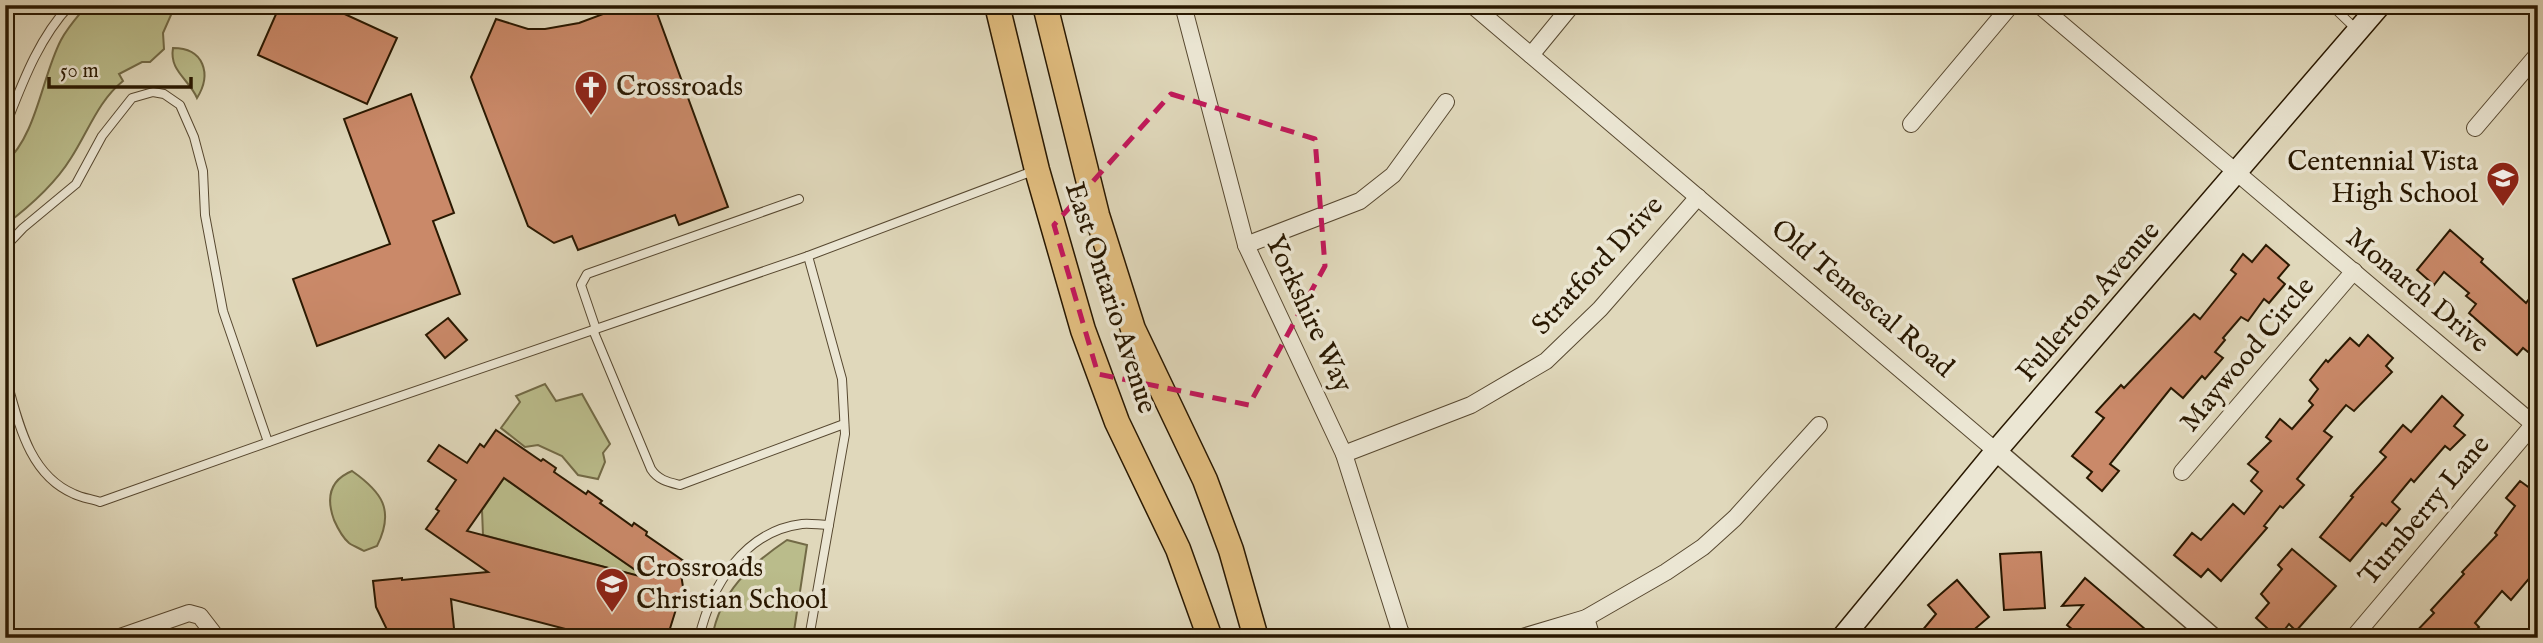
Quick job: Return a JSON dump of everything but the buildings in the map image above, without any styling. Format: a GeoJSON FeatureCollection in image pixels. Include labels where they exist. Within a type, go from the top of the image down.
{"type":"FeatureCollection","features":[{"type":"Feature","properties":{"kind":"main road","name":"East Ontario Avenue"},"geometry":{"type":"LineString","coordinates":[[997,5],[1027,173],[1117,422],[1178,549],[1210,638]]}},
{"type":"Feature","properties":{"kind":"main road","name":"East Ontario Avenue"},"geometry":{"type":"LineString","coordinates":[[1045,5],[1097,215],[1133,329],[1205,480],[1231,550],[1256,638]]}},
{"type":"Feature","properties":{"kind":"main road","name":"Fullerton Avenue"},"geometry":{"type":"LineString","coordinates":[[1842,638],[1996,451],[2381,5]]}},
{"type":"Feature","properties":{"kind":"street","name":"Yorkshire Way"},"geometry":{"type":"LineString","coordinates":[[1183,5],[1246,245],[1344,454],[1400,631],[1405,638]]}},
{"type":"Feature","properties":{"kind":"street","name":"Old Temescal Road"},"geometry":{"type":"LineString","coordinates":[[1472,5],[2214,638]]}},
{"type":"Feature","properties":{"kind":"street"},"geometry":{"type":"LineString","coordinates":[[1531,55],[1572,5]]}},
{"type":"Feature","properties":{"kind":"street"},"geometry":{"type":"LineString","coordinates":[[1911,124],[2011,5]]}},
{"type":"Feature","properties":{"kind":"street","name":"Monarch Drive"},"geometry":{"type":"LineString","coordinates":[[2039,5],[2271,204],[2536,424]]}},
{"type":"Feature","properties":{"kind":"street"},"geometry":{"type":"LineString","coordinates":[[2475,128],[2538,54]]}},
{"type":"Feature","properties":{"kind":"street"},"geometry":{"type":"LineString","coordinates":[[1246,245],[1360,201],[1393,175],[1446,102]]}},
{"type":"Feature","properties":{"kind":"street","name":"Stratford Drive"},"geometry":{"type":"LineString","coordinates":[[1344,454],[1471,405],[1546,360],[1600,309],[1698,197]]}},
{"type":"Feature","properties":{"kind":"street","name":"Maywood Circle"},"geometry":{"type":"LineString","coordinates":[[2182,472],[2354,271]]}},
{"type":"Feature","properties":{"kind":"street","name":"Turnberry Lane"},"geometry":{"type":"LineString","coordinates":[[2353,638],[2536,424]]}},
{"type":"Feature","properties":{"kind":"street"},"geometry":{"type":"LineString","coordinates":[[1519,638],[1586,618],[1666,572],[1703,547],[1735,518],[1818,425]]}},
{"type":"Feature","properties":{"kind":"street"},"geometry":{"type":"LineString","coordinates":[[117,638],[189,613],[200,616],[217,638]]}},
{"type":"Feature","properties":{"kind":"street"},"geometry":{"type":"LineString","coordinates":[[1586,618],[1592,638]]}},
{"type":"Feature","properties":{"kind":"lane"},"geometry":{"type":"LineString","coordinates":[[5,127],[38,51],[55,21],[70,5]]}},
{"type":"Feature","properties":{"kind":"lane"},"geometry":{"type":"LineString","coordinates":[[2331,5],[2358,32]]}},
{"type":"Feature","properties":{"kind":"lane"},"geometry":{"type":"LineString","coordinates":[[5,247],[23,228],[76,184],[102,136],[132,98],[153,92],[164,94],[180,105],[194,137],[203,171],[205,215],[223,311],[268,442]]}},
{"type":"Feature","properties":{"kind":"lane"},"geometry":{"type":"LineString","coordinates":[[5,375],[36,464],[51,479],[73,494],[100,502],[808,256],[1027,173]]}},
{"type":"Feature","properties":{"kind":"lane"},"geometry":{"type":"LineString","coordinates":[[799,199],[587,274],[581,285],[594,329],[651,469],[666,482],[680,485],[844,424]]}},
{"type":"Feature","properties":{"kind":"lane"},"geometry":{"type":"LineString","coordinates":[[808,256],[842,380],[845,433],[810,638]]}},
{"type":"Feature","properties":{"kind":"lane"},"geometry":{"type":"LineString","coordinates":[[699,638],[705,612],[719,584],[743,553],[782,528],[804,524],[829,526]]}},
{"type":"Feature","properties":{"kind":"highlighted area"},"geometry":{"type":"Polygon","coordinates":[[[1171,94],[1315,139],[1325,266],[1249,405],[1098,374],[1054,225],[1171,94]]]}},
{"type":"Feature","properties":{"kind":"green space"},"geometry":{"type":"Polygon","coordinates":[[[87,5],[168,5],[171,15],[163,33],[164,49],[150,62],[142,62],[119,74],[123,81],[100,107],[65,168],[41,195],[5,225],[5,163],[25,137],[61,40],[87,5]]]}},
{"type":"Feature","properties":{"kind":"green space"},"geometry":{"type":"Polygon","coordinates":[[[173,48],[192,52],[202,64],[204,80],[197,98],[174,63],[173,48]]]}},
{"type":"Feature","properties":{"kind":"green space"},"geometry":{"type":"Polygon","coordinates":[[[545,384],[556,401],[582,394],[610,444],[603,453],[605,462],[598,479],[578,475],[562,456],[538,445],[525,447],[501,428],[520,402],[516,396],[545,384]]]}},
{"type":"Feature","properties":{"kind":"green space"},"geometry":{"type":"Polygon","coordinates":[[[352,471],[378,494],[385,512],[385,522],[377,546],[364,551],[349,543],[342,535],[330,504],[332,491],[339,479],[352,471]]]}},
{"type":"Feature","properties":{"kind":"green space"},"geometry":{"type":"Polygon","coordinates":[[[504,478],[641,574],[665,583],[483,535],[482,510],[504,478]]]}},
{"type":"Feature","properties":{"kind":"green space"},"geometry":{"type":"Polygon","coordinates":[[[787,540],[807,545],[793,638],[712,638],[729,593],[761,559],[787,540]]]}},
{"type":"Feature","properties":{"kind":"place","name":"Crossroads"},"geometry":{"type":"Point","coordinates":[591,117]}},
{"type":"Feature","properties":{"kind":"place","name":"Centennial Vista High School"},"geometry":{"type":"Point","coordinates":[2503,208]}},
{"type":"Feature","properties":{"kind":"place","name":"Crossroads Christian School"},"geometry":{"type":"Point","coordinates":[612,614]}}]}
